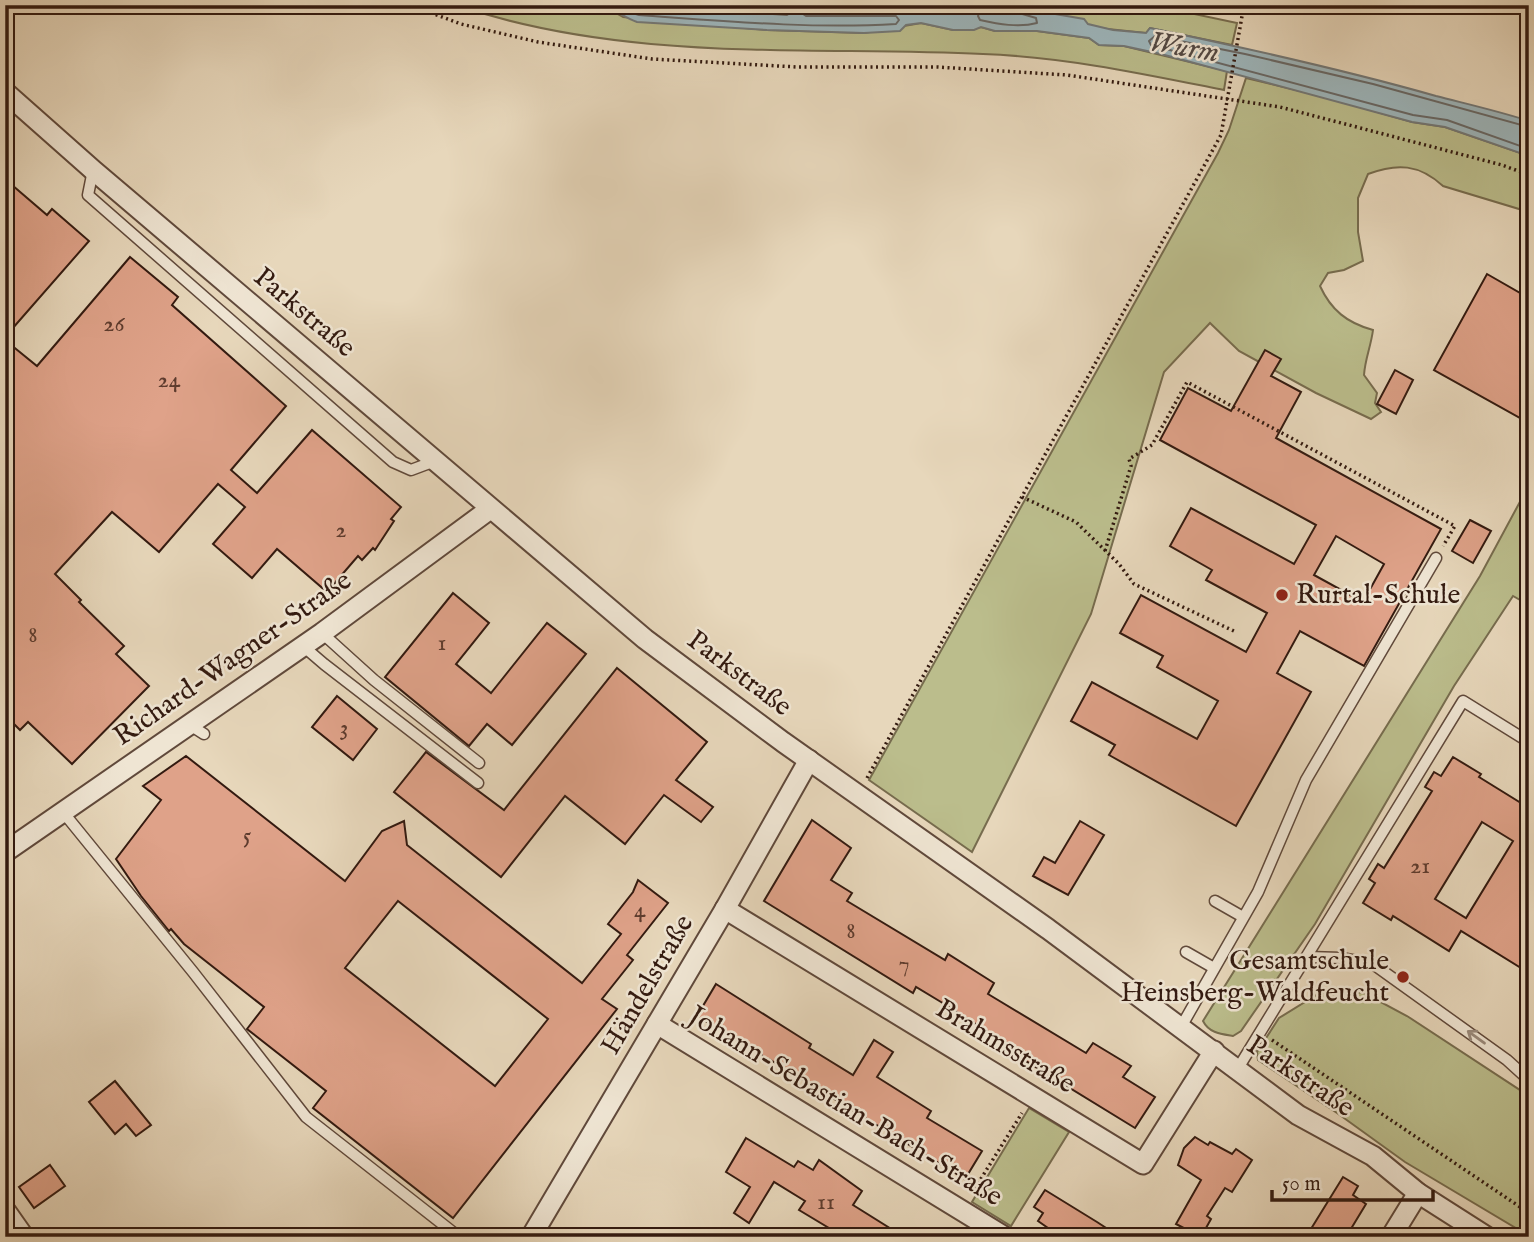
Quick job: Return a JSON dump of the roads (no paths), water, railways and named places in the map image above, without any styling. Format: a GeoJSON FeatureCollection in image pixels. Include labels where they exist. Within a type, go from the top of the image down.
{"type":"FeatureCollection","features":[{"type":"Feature","properties":{"kind":"street","name":"Parkstraße"},"geometry":{"type":"LineString","coordinates":[[5,92],[93,170],[645,639],[809,760],[969,872],[1298,1115],[1373,1156],[1418,1193],[1487,1237]]}},
{"type":"Feature","properties":{"kind":"street","name":"Richard-Wagner-Straße"},"geometry":{"type":"LineString","coordinates":[[5,852],[63,812],[197,729],[303,646],[490,509]]}},
{"type":"Feature","properties":{"kind":"street","name":"Händelstraße"},"geometry":{"type":"LineString","coordinates":[[531,1237],[725,909],[809,760]]}},
{"type":"Feature","properties":{"kind":"street","name":"Brahmsstraße"},"geometry":{"type":"LineString","coordinates":[[725,909],[1143,1164],[1214,1052]]}},
{"type":"Feature","properties":{"kind":"street","name":"Johann-Sebastian-Bach-Straße"},"geometry":{"type":"LineString","coordinates":[[657,1024],[1005,1237]]}},
{"type":"Feature","properties":{"kind":"street"},"geometry":{"type":"LineString","coordinates":[[1391,1237],[1418,1193]]}},
{"type":"Feature","properties":{"kind":"street"},"geometry":{"type":"LineString","coordinates":[[5,1210],[24,1237]]}},
{"type":"Feature","properties":{"kind":"lane"},"geometry":{"type":"LineString","coordinates":[[93,170],[88,195],[393,462],[411,470],[435,461]]}},
{"type":"Feature","properties":{"kind":"lane"},"geometry":{"type":"LineString","coordinates":[[1181,1027],[1258,892],[1306,780],[1436,558]]}},
{"type":"Feature","properties":{"kind":"lane"},"geometry":{"type":"LineString","coordinates":[[322,633],[373,680],[479,763]]}},
{"type":"Feature","properties":{"kind":"lane"},"geometry":{"type":"LineString","coordinates":[[303,646],[478,783]]}},
{"type":"Feature","properties":{"kind":"lane"},"geometry":{"type":"LineString","coordinates":[[1237,1070],[1463,701],[1529,742]]}},
{"type":"Feature","properties":{"kind":"lane"},"geometry":{"type":"LineString","coordinates":[[63,812],[202,983],[306,1117],[459,1237]]}},
{"type":"Feature","properties":{"kind":"lane"},"geometry":{"type":"LineString","coordinates":[[1215,901],[1243,917]]}},
{"type":"Feature","properties":{"kind":"lane"},"geometry":{"type":"LineString","coordinates":[[1186,952],[1214,968]]}},
{"type":"Feature","properties":{"kind":"lane"},"geometry":{"type":"LineString","coordinates":[[1308,957],[1341,958],[1373,964],[1507,1060],[1529,1080]]}},
{"type":"Feature","properties":{"kind":"water","name":"Wurm"},"geometry":{"type":"Polygon","coordinates":[[[555,5],[722,5],[820,9],[1015,7],[1084,19],[1088,24],[1113,30],[1146,33],[1150,28],[1222,43],[1506,114],[1529,121],[1529,156],[1445,127],[1412,122],[1161,54],[1124,46],[1099,45],[1089,38],[1037,31],[995,31],[981,27],[974,30],[953,30],[921,23],[906,25],[900,31],[864,33],[637,22],[604,7],[570,9],[555,5]]]}},
{"type":"Feature","properties":{"kind":"place","name":"Rurtal-Schule"},"geometry":{"type":"Point","coordinates":[1282,595]}},
{"type":"Feature","properties":{"kind":"place","name":"Gesamtschule Heinsberg-Waldfeucht"},"geometry":{"type":"Point","coordinates":[1403,977]}}]}
